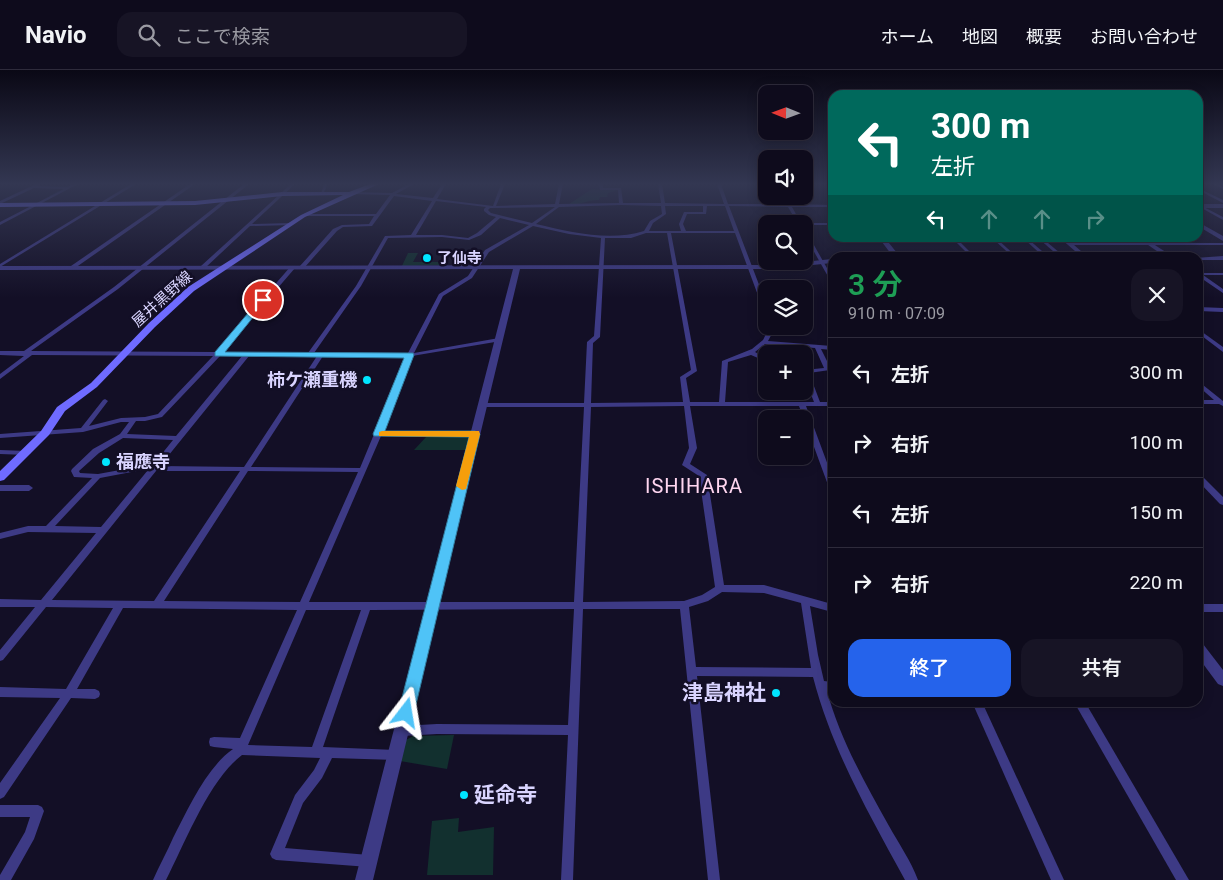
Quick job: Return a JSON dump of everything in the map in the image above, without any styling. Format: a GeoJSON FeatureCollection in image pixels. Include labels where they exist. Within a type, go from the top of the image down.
{"type":"FeatureCollection","features":[{"type":"Feature","properties":{"kind":"main road","name":"屋井黒野線"},"geometry":{"type":"LineString","coordinates":[[0,477],[27,453],[45,433],[61,409],[94,385],[179,299],[294,222]]}},
{"type":"Feature","properties":{"kind":"street"},"geometry":{"type":"LineString","coordinates":[[0,267],[72,222]]}},
{"type":"Feature","properties":{"kind":"street"},"geometry":{"type":"LineString","coordinates":[[73,267],[138,222]]}},
{"type":"Feature","properties":{"kind":"street"},"geometry":{"type":"LineString","coordinates":[[0,378],[27,354],[200,222]]}},
{"type":"Feature","properties":{"kind":"street"},"geometry":{"type":"LineString","coordinates":[[202,267],[252,222]]}},
{"type":"Feature","properties":{"kind":"street"},"geometry":{"type":"LineString","coordinates":[[302,267],[335,230],[342,226],[370,225],[372,222]]}},
{"type":"Feature","properties":{"kind":"street"},"geometry":{"type":"LineString","coordinates":[[413,236],[422,222]]}},
{"type":"Feature","properties":{"kind":"street"},"geometry":{"type":"LineString","coordinates":[[309,354],[370,267],[387,237],[413,236],[469,240],[492,222]]}},
{"type":"Feature","properties":{"kind":"street"},"geometry":{"type":"LineString","coordinates":[[524,222],[604,238],[638,235],[646,232],[737,232]]}},
{"type":"Feature","properties":{"kind":"street"},"geometry":{"type":"LineString","coordinates":[[159,880],[215,775],[241,747],[378,434],[410,355],[441,295],[470,277],[487,251],[536,222]]}},
{"type":"Feature","properties":{"kind":"street"},"geometry":{"type":"LineString","coordinates":[[646,232],[651,222]]}},
{"type":"Feature","properties":{"kind":"street"},"geometry":{"type":"LineString","coordinates":[[682,222],[684,232]]}},
{"type":"Feature","properties":{"kind":"street"},"geometry":{"type":"LineString","coordinates":[[733,222],[758,287]]}},
{"type":"Feature","properties":{"kind":"street"},"geometry":{"type":"LineString","coordinates":[[799,222],[800,224],[828,224]]}},
{"type":"Feature","properties":{"kind":"street"},"geometry":{"type":"LineString","coordinates":[[249,225],[290,224]]}},
{"type":"Feature","properties":{"kind":"street"},"geometry":{"type":"LineString","coordinates":[[1203,227],[1223,239]]}},
{"type":"Feature","properties":{"kind":"street"},"geometry":{"type":"LineString","coordinates":[[669,232],[694,371],[683,377],[693,448],[686,465],[703,475],[720,588]]}},
{"type":"Feature","properties":{"kind":"street"},"geometry":{"type":"LineString","coordinates":[[567,880],[590,342],[597,337],[604,238]]}},
{"type":"Feature","properties":{"kind":"street"},"geometry":{"type":"LineString","coordinates":[[885,242],[894,252]]}},
{"type":"Feature","properties":{"kind":"street"},"geometry":{"type":"LineString","coordinates":[[958,242],[969,252]]}},
{"type":"Feature","properties":{"kind":"street"},"geometry":{"type":"LineString","coordinates":[[999,242],[1010,252]]}},
{"type":"Feature","properties":{"kind":"street"},"geometry":{"type":"LineString","coordinates":[[1029,242],[1041,252]]}},
{"type":"Feature","properties":{"kind":"street"},"geometry":{"type":"LineString","coordinates":[[1045,242],[1057,252]]}},
{"type":"Feature","properties":{"kind":"street"},"geometry":{"type":"LineString","coordinates":[[1067,242],[1080,252]]}},
{"type":"Feature","properties":{"kind":"street"},"geometry":{"type":"LineString","coordinates":[[1148,242],[1163,252]]}},
{"type":"Feature","properties":{"kind":"street"},"geometry":{"type":"LineString","coordinates":[[1188,242],[1192,244]]}},
{"type":"Feature","properties":{"kind":"street"},"geometry":{"type":"LineString","coordinates":[[1070,244],[1223,244]]}},
{"type":"Feature","properties":{"kind":"street"},"geometry":{"type":"LineString","coordinates":[[813,246],[828,273]]}},
{"type":"Feature","properties":{"kind":"street"},"geometry":{"type":"LineString","coordinates":[[1203,258],[1223,258]]}},
{"type":"Feature","properties":{"kind":"street"},"geometry":{"type":"LineString","coordinates":[[0,267],[751,267],[828,261]]}},
{"type":"Feature","properties":{"kind":"street"},"geometry":{"type":"LineString","coordinates":[[0,436],[82,430],[121,420],[160,416],[218,354],[238,328],[294,267]]}},
{"type":"Feature","properties":{"kind":"street"},"geometry":{"type":"LineString","coordinates":[[364,880],[517,267]]}},
{"type":"Feature","properties":{"kind":"street"},"geometry":{"type":"LineString","coordinates":[[1203,274],[1223,274]]}},
{"type":"Feature","properties":{"kind":"street"},"geometry":{"type":"LineString","coordinates":[[1203,277],[1223,291]]}},
{"type":"Feature","properties":{"kind":"street"},"geometry":{"type":"LineString","coordinates":[[1203,309],[1223,310]]}},
{"type":"Feature","properties":{"kind":"street"},"geometry":{"type":"LineString","coordinates":[[722,404],[725,361],[752,353],[766,342],[769,335]]}},
{"type":"Feature","properties":{"kind":"street"},"geometry":{"type":"LineString","coordinates":[[1203,335],[1223,350]]}},
{"type":"Feature","properties":{"kind":"street"},"geometry":{"type":"LineString","coordinates":[[0,353],[410,355],[499,340]]}},
{"type":"Feature","properties":{"kind":"street"},"geometry":{"type":"LineString","coordinates":[[764,342],[828,347]]}},
{"type":"Feature","properties":{"kind":"street"},"geometry":{"type":"LineString","coordinates":[[817,346],[828,369],[805,372],[818,404]]}},
{"type":"Feature","properties":{"kind":"street"},"geometry":{"type":"LineString","coordinates":[[752,353],[758,356]]}},
{"type":"Feature","properties":{"kind":"street"},"geometry":{"type":"LineString","coordinates":[[2,652],[247,354]]}},
{"type":"Feature","properties":{"kind":"street"},"geometry":{"type":"LineString","coordinates":[[158,604],[321,354]]}},
{"type":"Feature","properties":{"kind":"street"},"geometry":{"type":"LineString","coordinates":[[1203,387],[1222,403]]}},
{"type":"Feature","properties":{"kind":"street"},"geometry":{"type":"LineString","coordinates":[[82,430],[105,402]]}},
{"type":"Feature","properties":{"kind":"street"},"geometry":{"type":"LineString","coordinates":[[1203,402],[1222,403]]}},
{"type":"Feature","properties":{"kind":"street"},"geometry":{"type":"LineString","coordinates":[[802,404],[828,474]]}},
{"type":"Feature","properties":{"kind":"street"},"geometry":{"type":"LineString","coordinates":[[483,405],[828,404]]}},
{"type":"Feature","properties":{"kind":"street"},"geometry":{"type":"LineString","coordinates":[[87,413],[96,413]]}},
{"type":"Feature","properties":{"kind":"street"},"geometry":{"type":"LineString","coordinates":[[134,420],[122,436],[96,451],[75,471],[77,475],[98,476],[142,468],[362,470]]}},
{"type":"Feature","properties":{"kind":"street"},"geometry":{"type":"LineString","coordinates":[[378,434],[475,434]]}},
{"type":"Feature","properties":{"kind":"street"},"geometry":{"type":"LineString","coordinates":[[122,436],[178,438]]}},
{"type":"Feature","properties":{"kind":"street"},"geometry":{"type":"LineString","coordinates":[[0,452],[27,453]]}},
{"type":"Feature","properties":{"kind":"street"},"geometry":{"type":"LineString","coordinates":[[49,528],[98,476]]}},
{"type":"Feature","properties":{"kind":"street"},"geometry":{"type":"LineString","coordinates":[[1203,482],[1221,498]]}},
{"type":"Feature","properties":{"kind":"street"},"geometry":{"type":"LineString","coordinates":[[0,488],[29,488]]}},
{"type":"Feature","properties":{"kind":"street"},"geometry":{"type":"LineString","coordinates":[[0,536],[28,529],[102,530]]}},
{"type":"Feature","properties":{"kind":"street"},"geometry":{"type":"LineString","coordinates":[[0,604],[302,606],[684,605],[705,598],[720,588],[764,589],[828,607]]}},
{"type":"Feature","properties":{"kind":"street"},"geometry":{"type":"LineString","coordinates":[[805,601],[817,673],[828,704]]}},
{"type":"Feature","properties":{"kind":"street"},"geometry":{"type":"LineString","coordinates":[[0,793],[68,693],[120,604]]}},
{"type":"Feature","properties":{"kind":"street"},"geometry":{"type":"LineString","coordinates":[[684,605],[714,880]]}},
{"type":"Feature","properties":{"kind":"street"},"geometry":{"type":"LineString","coordinates":[[367,606],[322,753],[318,774],[299,799],[276,854],[368,861]]}},
{"type":"Feature","properties":{"kind":"street"},"geometry":{"type":"LineString","coordinates":[[1203,608],[1223,608]]}},
{"type":"Feature","properties":{"kind":"street"},"geometry":{"type":"LineString","coordinates":[[1203,654],[1223,680]]}},
{"type":"Feature","properties":{"kind":"street"},"geometry":{"type":"LineString","coordinates":[[691,671],[817,673]]}},
{"type":"Feature","properties":{"kind":"street"},"geometry":{"type":"LineString","coordinates":[[821,686],[828,686]]}},
{"type":"Feature","properties":{"kind":"street"},"geometry":{"type":"LineString","coordinates":[[0,692],[95,694]]}},
{"type":"Feature","properties":{"kind":"street"},"geometry":{"type":"LineString","coordinates":[[829,707],[855,774],[912,880]]}},
{"type":"Feature","properties":{"kind":"street"},"geometry":{"type":"LineString","coordinates":[[979,707],[1058,880]]}},
{"type":"Feature","properties":{"kind":"street"},"geometry":{"type":"LineString","coordinates":[[1082,707],[1183,880]]}},
{"type":"Feature","properties":{"kind":"street"},"geometry":{"type":"LineString","coordinates":[[402,731],[437,729],[573,730]]}},
{"type":"Feature","properties":{"kind":"street"},"geometry":{"type":"LineString","coordinates":[[214,742],[241,747],[322,753],[396,755]]}},
{"type":"Feature","properties":{"kind":"street"},"geometry":{"type":"LineString","coordinates":[[0,811],[38,812],[30,835],[4,880]]}},
{"type":"Feature","properties":{"kind":"green space"},"geometry":{"type":"Polygon","coordinates":[[[408,253],[418,253],[413,262],[447,262],[445,265],[402,266],[408,253]]]}},
{"type":"Feature","properties":{"kind":"green space"},"geometry":{"type":"Polygon","coordinates":[[[428,435],[470,435],[465,450],[414,450],[428,435]]]}},
{"type":"Feature","properties":{"kind":"green space"},"geometry":{"type":"Polygon","coordinates":[[[454,735],[447,769],[400,761],[406,740],[413,736],[454,735]]]}},
{"type":"Feature","properties":{"kind":"green space"},"geometry":{"type":"Polygon","coordinates":[[[459,818],[458,832],[494,827],[493,875],[427,875],[432,821],[459,818]]]}},
{"type":"Feature","properties":{"kind":"slow traffic"},"geometry":{"type":"LineString","coordinates":[[382,434],[475,434],[462,486]]}},
{"type":"Feature","properties":{"kind":"place","name":"了仙寺"},"geometry":{"type":"Point","coordinates":[427,258]}},
{"type":"Feature","properties":{"kind":"place","name":"柿ケ瀬重機"},"geometry":{"type":"Point","coordinates":[367,380]}},
{"type":"Feature","properties":{"kind":"place","name":"福應寺"},"geometry":{"type":"Point","coordinates":[106,462]}},
{"type":"Feature","properties":{"kind":"place","name":"津島神社"},"geometry":{"type":"Point","coordinates":[776,693]}},
{"type":"Feature","properties":{"kind":"place","name":"延命寺"},"geometry":{"type":"Point","coordinates":[464,795]}},
{"type":"Feature","properties":{"kind":"district","name":"ISHIHARA"},"geometry":{"type":"Point","coordinates":[694,486]}},
{"type":"Feature","properties":{"kind":"route"},"geometry":{"type":"LineString","coordinates":[[263,300],[218,354],[410,355],[378,434],[475,434],[406,713]]}}]}
